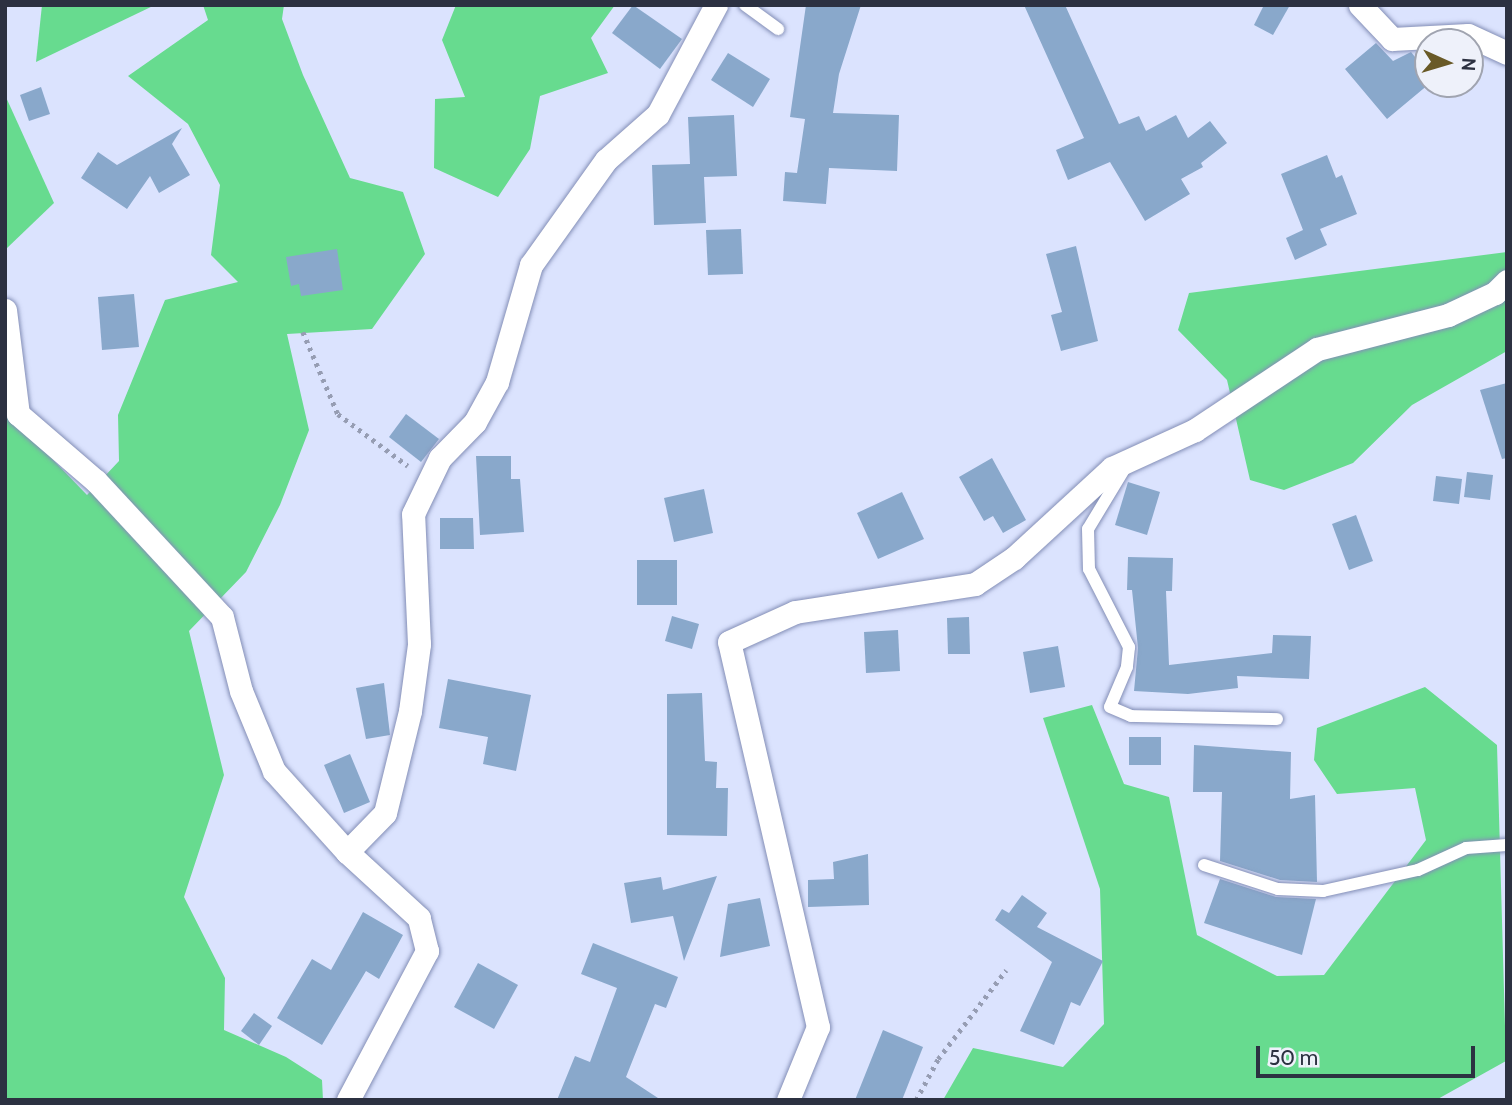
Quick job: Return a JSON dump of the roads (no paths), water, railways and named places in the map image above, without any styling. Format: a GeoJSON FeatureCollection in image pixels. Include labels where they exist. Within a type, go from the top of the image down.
{"type":"FeatureCollection","features":[{"type":"Feature","properties":{"kind":"street"},"geometry":{"type":"LineString","coordinates":[[347,852],[385,813],[410,711],[419,644],[413,514],[440,458],[475,422],[497,382],[531,265],[606,160],[658,114],[716,5]]}},
{"type":"Feature","properties":{"kind":"street"},"geometry":{"type":"LineString","coordinates":[[1360,5],[1392,38],[1468,35],[1507,53]]}},
{"type":"Feature","properties":{"kind":"street"},"geometry":{"type":"LineString","coordinates":[[788,1100],[818,1027],[729,642],[795,612],[975,584],[1014,558],[1112,468],[1195,429],[1317,349],[1448,315],[1495,293],[1507,281]]}},
{"type":"Feature","properties":{"kind":"street"},"geometry":{"type":"LineString","coordinates":[[5,310],[18,414],[96,481],[222,617],[242,691],[274,771],[347,852],[419,918],[426,951],[348,1100]]}},
{"type":"Feature","properties":{"kind":"lane"},"geometry":{"type":"LineString","coordinates":[[745,5],[778,29]]}},
{"type":"Feature","properties":{"kind":"lane"},"geometry":{"type":"LineString","coordinates":[[1130,460],[1088,530],[1089,569],[1129,647],[1127,667],[1110,706],[1131,716],[1277,719]]}},
{"type":"Feature","properties":{"kind":"lane"},"geometry":{"type":"LineString","coordinates":[[1204,865],[1278,889],[1324,891],[1418,870],[1466,848],[1507,845]]}}]}
